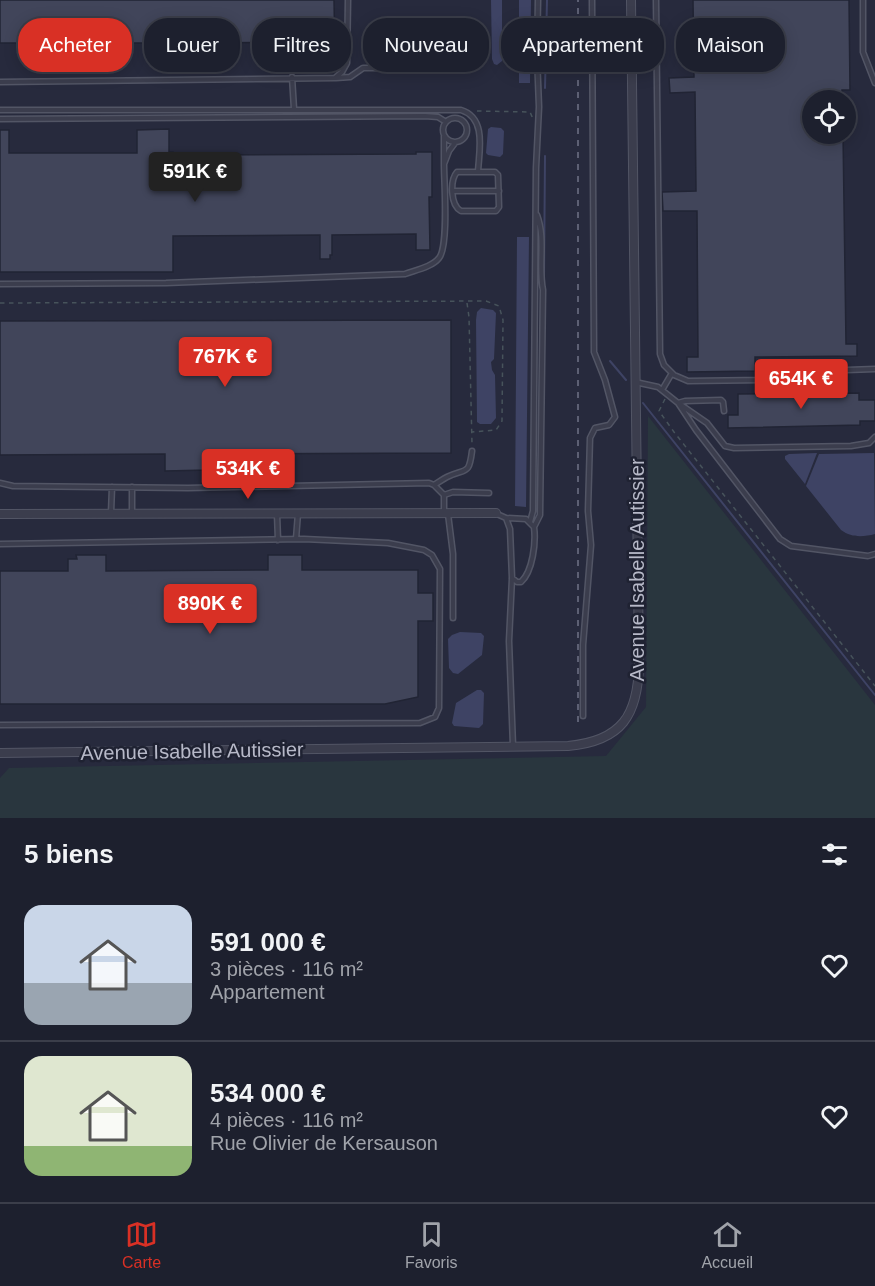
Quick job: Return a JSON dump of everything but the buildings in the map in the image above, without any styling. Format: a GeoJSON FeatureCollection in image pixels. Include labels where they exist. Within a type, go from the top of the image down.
{"type":"FeatureCollection","features":[{"type":"Feature","properties":{"kind":"street","name":"Avenue Isabelle Autissier"},"geometry":{"type":"LineString","coordinates":[[0,753],[513,747],[587,744],[608,735],[620,726],[630,714],[635,703],[639,664],[631,0]]}},
{"type":"Feature","properties":{"kind":"street"},"geometry":{"type":"LineString","coordinates":[[0,514],[496,513]]}},
{"type":"Feature","properties":{"kind":"lane"},"geometry":{"type":"LineString","coordinates":[[335,78],[347,63],[348,0]]}},
{"type":"Feature","properties":{"kind":"lane"},"geometry":{"type":"LineString","coordinates":[[530,522],[533,511],[539,121],[538,0]]}},
{"type":"Feature","properties":{"kind":"lane"},"geometry":{"type":"LineString","coordinates":[[583,716],[583,645],[591,545],[588,512],[590,438],[595,428],[609,425],[615,417],[605,380],[594,352],[592,0]]}},
{"type":"Feature","properties":{"kind":"lane"},"geometry":{"type":"LineString","coordinates":[[656,0],[660,354],[664,365],[672,373],[688,381],[762,380],[819,371],[875,369]]}},
{"type":"Feature","properties":{"kind":"lane"},"geometry":{"type":"LineString","coordinates":[[862,0],[863,52],[875,83]]}},
{"type":"Feature","properties":{"kind":"lane"},"geometry":{"type":"LineString","coordinates":[[0,81],[335,78],[350,77],[363,69]]}},
{"type":"Feature","properties":{"kind":"lane"},"geometry":{"type":"LineString","coordinates":[[292,77],[294,109]]}},
{"type":"Feature","properties":{"kind":"lane"},"geometry":{"type":"LineString","coordinates":[[0,110],[462,110],[467,111],[478,123],[478,172]]}},
{"type":"Feature","properties":{"kind":"lane"},"geometry":{"type":"LineString","coordinates":[[0,119],[425,116],[438,117],[446,122]]}},
{"type":"Feature","properties":{"kind":"lane"},"geometry":{"type":"LineString","coordinates":[[0,284],[166,284],[405,274],[438,260],[443,252],[445,231],[443,128],[452,118],[459,118],[465,122],[468,129],[466,136],[462,141],[455,143],[444,164]]}},
{"type":"Feature","properties":{"kind":"lane"},"geometry":{"type":"LineString","coordinates":[[444,135],[455,143]]}},
{"type":"Feature","properties":{"kind":"lane"},"geometry":{"type":"LineString","coordinates":[[478,172],[495,172],[498,176],[499,207],[496,211],[460,211],[454,205],[454,173],[478,172]]}},
{"type":"Feature","properties":{"kind":"lane"},"geometry":{"type":"LineString","coordinates":[[453,191],[499,191]]}},
{"type":"Feature","properties":{"kind":"lane"},"geometry":{"type":"LineString","coordinates":[[534,527],[540,515],[543,291],[541,231],[536,213]]}},
{"type":"Feature","properties":{"kind":"lane"},"geometry":{"type":"LineString","coordinates":[[662,390],[672,373]]}},
{"type":"Feature","properties":{"kind":"lane"},"geometry":{"type":"LineString","coordinates":[[635,382],[658,387],[668,393],[706,423],[725,446],[734,448],[851,446],[869,443],[875,437]]}},
{"type":"Feature","properties":{"kind":"lane"},"geometry":{"type":"LineString","coordinates":[[678,403],[721,400],[724,411]]}},
{"type":"Feature","properties":{"kind":"lane"},"geometry":{"type":"LineString","coordinates":[[678,403],[780,539],[791,546],[868,556],[875,554]]}},
{"type":"Feature","properties":{"kind":"lane"},"geometry":{"type":"LineString","coordinates":[[869,443],[875,446]]}},
{"type":"Feature","properties":{"kind":"lane"},"geometry":{"type":"LineString","coordinates":[[434,485],[447,477],[463,473],[467,469],[472,451]]}},
{"type":"Feature","properties":{"kind":"lane"},"geometry":{"type":"LineString","coordinates":[[0,483],[14,486],[112,487],[429,483],[444,495],[453,554],[453,618]]}},
{"type":"Feature","properties":{"kind":"lane"},"geometry":{"type":"LineString","coordinates":[[111,513],[112,487]]}},
{"type":"Feature","properties":{"kind":"lane"},"geometry":{"type":"LineString","coordinates":[[132,487],[132,513]]}},
{"type":"Feature","properties":{"kind":"lane"},"geometry":{"type":"LineString","coordinates":[[444,495],[453,492],[489,493]]}},
{"type":"Feature","properties":{"kind":"lane"},"geometry":{"type":"LineString","coordinates":[[277,513],[278,540]]}},
{"type":"Feature","properties":{"kind":"lane"},"geometry":{"type":"LineString","coordinates":[[296,539],[298,513]]}},
{"type":"Feature","properties":{"kind":"lane"},"geometry":{"type":"LineString","coordinates":[[496,513],[506,518],[530,522],[534,527],[535,535],[528,573],[522,582],[517,582],[512,578]]}},
{"type":"Feature","properties":{"kind":"lane"},"geometry":{"type":"LineString","coordinates":[[506,518],[510,529],[512,578],[509,641],[513,747]]}},
{"type":"Feature","properties":{"kind":"lane"},"geometry":{"type":"LineString","coordinates":[[0,544],[296,539],[399,544],[424,550],[436,561],[440,569],[440,708],[435,717],[430,720],[408,724],[0,725]]}},
{"type":"Feature","properties":{"kind":"path"},"geometry":{"type":"LineString","coordinates":[[467,111],[530,112],[532,118],[539,121]]}},
{"type":"Feature","properties":{"kind":"path"},"geometry":{"type":"LineString","coordinates":[[0,303],[467,303],[486,301],[499,306],[503,320],[502,422],[496,430],[472,432]]}},
{"type":"Feature","properties":{"kind":"path"},"geometry":{"type":"LineString","coordinates":[[467,303],[472,451]]}},
{"type":"Feature","properties":{"kind":"path"},"geometry":{"type":"LineString","coordinates":[[668,393],[659,411],[875,686]]}},
{"type":"Feature","properties":{"kind":"shaded area"},"geometry":{"type":"Polygon","coordinates":[[[648,416],[875,705],[875,818],[0,818],[0,778],[9,768],[606,756],[646,707],[648,416]]]}},
{"type":"Feature","properties":{"kind":"water"},"geometry":{"type":"Polygon","coordinates":[[[491,0],[502,0],[501,62],[497,65],[492,59],[491,0]]]}},
{"type":"Feature","properties":{"kind":"water"},"geometry":{"type":"Polygon","coordinates":[[[519,0],[531,0],[531,18],[519,18],[519,0]]]}},
{"type":"Feature","properties":{"kind":"water"},"geometry":{"type":"Polygon","coordinates":[[[519,72],[530,72],[530,83],[519,83],[519,72]]]}},
{"type":"Feature","properties":{"kind":"water"},"geometry":{"type":"Polygon","coordinates":[[[501,128],[504,131],[503,154],[500,157],[486,153],[488,129],[501,128]]]}},
{"type":"Feature","properties":{"kind":"water"},"geometry":{"type":"Polygon","coordinates":[[[517,237],[529,237],[526,507],[515,506],[517,237]]]}},
{"type":"Feature","properties":{"kind":"water"},"geometry":{"type":"Polygon","coordinates":[[[481,308],[493,310],[496,313],[494,359],[491,362],[495,375],[496,418],[491,424],[477,422],[476,320],[477,312],[481,308]]]}},
{"type":"Feature","properties":{"kind":"water"},"geometry":{"type":"Polygon","coordinates":[[[817,453],[805,484],[785,456],[817,453]]]}},
{"type":"Feature","properties":{"kind":"water"},"geometry":{"type":"Polygon","coordinates":[[[874,453],[875,534],[853,536],[841,530],[806,486],[819,454],[874,453]]]}},
{"type":"Feature","properties":{"kind":"water"},"geometry":{"type":"Polygon","coordinates":[[[460,632],[481,633],[484,636],[482,655],[458,674],[453,673],[449,668],[448,639],[460,632]]]}},
{"type":"Feature","properties":{"kind":"water"},"geometry":{"type":"Polygon","coordinates":[[[477,690],[484,693],[483,724],[479,728],[454,726],[452,723],[456,703],[477,690]]]}},
{"type":"Feature","properties":{"kind":"waterway"},"geometry":{"type":"LineString","coordinates":[[545,88],[547,0]]}},
{"type":"Feature","properties":{"kind":"waterway"},"geometry":{"type":"LineString","coordinates":[[544,278],[545,156]]}},
{"type":"Feature","properties":{"kind":"waterway"},"geometry":{"type":"LineString","coordinates":[[610,361],[626,380]]}},
{"type":"Feature","properties":{"kind":"waterway"},"geometry":{"type":"LineString","coordinates":[[643,403],[875,695]]}},
{"type":"Feature","properties":{"kind":"railway"},"geometry":{"type":"LineString","coordinates":[[578,0],[578,722]]}}]}
